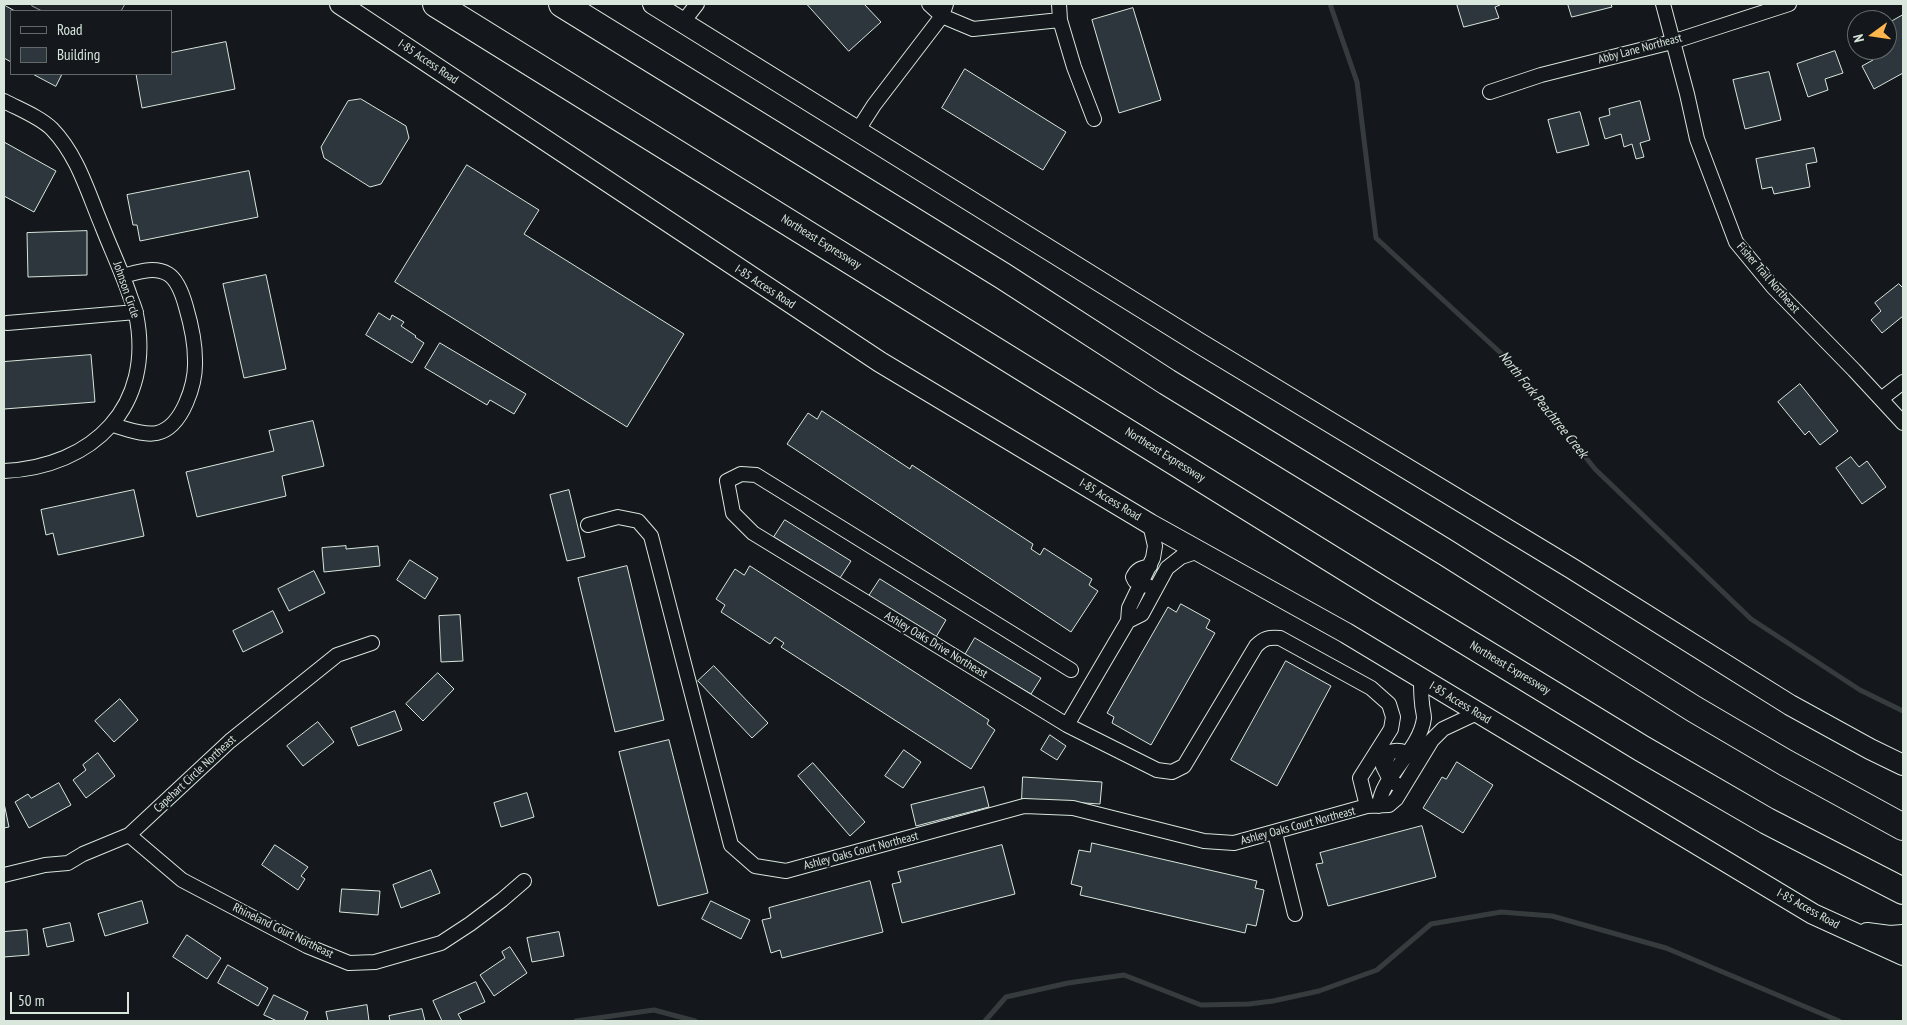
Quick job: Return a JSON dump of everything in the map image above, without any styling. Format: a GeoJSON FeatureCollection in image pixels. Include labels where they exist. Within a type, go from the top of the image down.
{"type":"FeatureCollection","features":[{"type":"Feature","properties":{"kind":"highway","name":"Northeast Expressway"},"geometry":{"type":"LineString","coordinates":[[436,4],[1641,748],[1767,821],[1900,889]]}},
{"type":"Feature","properties":{"kind":"highway"},"geometry":{"type":"LineString","coordinates":[[562,4],[994,271],[1167,382],[1445,552],[1694,709],[1786,763],[1903,827]]}},
{"type":"Feature","properties":{"kind":"main road","name":"I-85 Access Road"},"geometry":{"type":"LineString","coordinates":[[340,4],[880,362],[1150,524],[1346,633],[1813,914],[1903,955]]}},
{"type":"Feature","properties":{"kind":"main road"},"geometry":{"type":"LineString","coordinates":[[653,4],[1199,343],[1562,563],[1790,705],[1903,765]]}},
{"type":"Feature","properties":{"kind":"main road"},"geometry":{"type":"LineString","coordinates":[[1847,931],[1890,936],[1903,935]]}},
{"type":"Feature","properties":{"kind":"street"},"geometry":{"type":"LineString","coordinates":[[683,22],[698,4]]}},
{"type":"Feature","properties":{"kind":"street"},"geometry":{"type":"LineString","coordinates":[[929,4],[944,10],[973,29],[1060,20]]}},
{"type":"Feature","properties":{"kind":"street"},"geometry":{"type":"LineString","coordinates":[[1059,4],[1060,20],[1074,67],[1094,119]]}},
{"type":"Feature","properties":{"kind":"street","name":"Fisher Trail Northeast"},"geometry":{"type":"LineString","coordinates":[[1663,4],[1697,140],[1736,242],[1773,287],[1903,424]]}},
{"type":"Feature","properties":{"kind":"street","name":"Abby Lane Northeast"},"geometry":{"type":"LineString","coordinates":[[1490,92],[1541,75],[1672,42],[1789,4]]}},
{"type":"Feature","properties":{"kind":"street"},"geometry":{"type":"LineString","coordinates":[[858,130],[874,105],[944,10]]}},
{"type":"Feature","properties":{"kind":"street","name":"Johnson Circle"},"geometry":{"type":"LineString","coordinates":[[4,101],[52,128],[73,155],[136,312],[141,354],[130,393],[112,425],[98,440],[82,450],[57,461],[35,468],[4,471]]}},
{"type":"Feature","properties":{"kind":"street"},"geometry":{"type":"LineString","coordinates":[[112,425],[144,433],[157,433],[172,426],[181,413],[194,378],[196,360],[192,329],[184,299],[169,275],[156,270],[123,276]]}},
{"type":"Feature","properties":{"kind":"street"},"geometry":{"type":"LineString","coordinates":[[7,323],[136,312]]}},
{"type":"Feature","properties":{"kind":"street"},"geometry":{"type":"LineString","coordinates":[[1881,399],[1903,382]]}},
{"type":"Feature","properties":{"kind":"street","name":"Ashley Oaks Drive Northeast"},"geometry":{"type":"LineString","coordinates":[[1072,670],[756,475],[741,474],[727,481],[733,513],[753,533],[1067,725],[1157,770],[1172,772],[1184,766],[1256,646],[1262,639],[1280,638],[1371,688],[1389,704],[1393,717],[1391,729],[1360,778],[1373,806]]}},
{"type":"Feature","properties":{"kind":"street","name":"Ashley Oaks Court Northeast"},"geometry":{"type":"LineString","coordinates":[[588,525],[618,517],[638,521],[651,536],[731,845],[755,866],[786,872],[1024,806],[1073,808],[1204,841],[1234,843],[1373,806],[1389,805],[1396,799],[1403,788],[1414,757],[1424,717],[1421,679]]}},
{"type":"Feature","properties":{"kind":"street"},"geometry":{"type":"LineString","coordinates":[[1149,586],[1150,566],[1155,546],[1150,524]]}},
{"type":"Feature","properties":{"kind":"street"},"geometry":{"type":"LineString","coordinates":[[1067,725],[1128,621],[1129,608],[1173,562],[1199,551]]}},
{"type":"Feature","properties":{"kind":"street","name":"Capehart Circle Northeast"},"geometry":{"type":"LineString","coordinates":[[4,875],[45,864],[68,863],[84,854],[129,835],[230,742],[337,655],[372,643]]}},
{"type":"Feature","properties":{"kind":"street","name":"Ashley Oaks Court Northeast"},"geometry":{"type":"LineString","coordinates":[[1373,806],[1380,799],[1390,780],[1443,729],[1477,713]]}},
{"type":"Feature","properties":{"kind":"street"},"geometry":{"type":"LineString","coordinates":[[1390,780],[1403,788]]}},
{"type":"Feature","properties":{"kind":"street"},"geometry":{"type":"LineString","coordinates":[[1275,833],[1294,914]]}},
{"type":"Feature","properties":{"kind":"street","name":"Rhineland Court Northeast"},"geometry":{"type":"LineString","coordinates":[[129,835],[182,880],[307,946],[349,963],[375,962],[441,943],[494,906],[524,880]]}},
{"type":"Feature","properties":{"kind":"shaded area"},"geometry":{"type":"Polygon","coordinates":[[[33,4],[125,4],[122,10],[40,10],[32,6],[33,4]]]}},
{"type":"Feature","properties":{"kind":"building"},"geometry":{"type":"Polygon","coordinates":[[[807,4],[864,4],[881,22],[849,51],[807,4]]]}},
{"type":"Feature","properties":{"kind":"building"},"geometry":{"type":"Polygon","coordinates":[[[1457,4],[1499,4],[1495,7],[1499,18],[1464,27],[1457,4]]]}},
{"type":"Feature","properties":{"kind":"building"},"geometry":{"type":"Polygon","coordinates":[[[1568,4],[1611,4],[1612,7],[1572,17],[1568,4]]]}},
{"type":"Feature","properties":{"kind":"building"},"geometry":{"type":"Polygon","coordinates":[[[4,5],[13,10],[10,10],[10,61],[4,58],[4,5]]]}},
{"type":"Feature","properties":{"kind":"building"},"geometry":{"type":"Polygon","coordinates":[[[1133,8],[1161,100],[1119,113],[1092,20],[1133,8]]]}},
{"type":"Feature","properties":{"kind":"building"},"geometry":{"type":"Polygon","coordinates":[[[1903,15],[1903,73],[1874,89],[1862,66],[1873,60],[1897,60],[1897,18],[1903,15]]]}},
{"type":"Feature","properties":{"kind":"building"},"geometry":{"type":"Polygon","coordinates":[[[226,42],[235,89],[142,108],[136,75],[172,75],[172,53],[226,42]]]}},
{"type":"Feature","properties":{"kind":"building"},"geometry":{"type":"Polygon","coordinates":[[[1835,51],[1843,73],[1825,79],[1828,90],[1808,97],[1797,64],[1835,51]]]}},
{"type":"Feature","properties":{"kind":"building"},"geometry":{"type":"Polygon","coordinates":[[[965,69],[1066,132],[1043,170],[942,108],[965,69]]]}},
{"type":"Feature","properties":{"kind":"building"},"geometry":{"type":"Polygon","coordinates":[[[1769,72],[1781,120],[1745,129],[1733,80],[1769,72]]]}},
{"type":"Feature","properties":{"kind":"building"},"geometry":{"type":"Polygon","coordinates":[[[35,75],[62,75],[56,86],[35,75]]]}},
{"type":"Feature","properties":{"kind":"building"},"geometry":{"type":"Polygon","coordinates":[[[361,99],[406,126],[409,138],[381,184],[370,187],[324,158],[321,147],[348,101],[361,99]]]}},
{"type":"Feature","properties":{"kind":"building"},"geometry":{"type":"Polygon","coordinates":[[[1640,101],[1650,140],[1640,143],[1644,157],[1636,159],[1632,144],[1624,147],[1621,134],[1605,139],[1599,118],[1610,115],[1609,109],[1640,101]]]}},
{"type":"Feature","properties":{"kind":"building"},"geometry":{"type":"Polygon","coordinates":[[[1580,112],[1589,145],[1557,153],[1548,120],[1580,112]]]}},
{"type":"Feature","properties":{"kind":"building"},"geometry":{"type":"Polygon","coordinates":[[[4,142],[56,171],[34,212],[4,196],[4,142]]]}},
{"type":"Feature","properties":{"kind":"building"},"geometry":{"type":"Polygon","coordinates":[[[1814,148],[1817,162],[1806,164],[1810,187],[1774,194],[1772,187],[1762,189],[1756,159],[1814,148]]]}},
{"type":"Feature","properties":{"kind":"building"},"geometry":{"type":"Polygon","coordinates":[[[467,165],[539,210],[524,234],[684,334],[627,427],[395,282],[467,165]]]}},
{"type":"Feature","properties":{"kind":"building"},"geometry":{"type":"Polygon","coordinates":[[[249,171],[258,217],[140,241],[137,225],[133,225],[127,195],[249,171]]]}},
{"type":"Feature","properties":{"kind":"building"},"geometry":{"type":"Polygon","coordinates":[[[87,231],[87,275],[28,277],[27,233],[87,231]]]}},
{"type":"Feature","properties":{"kind":"building"},"geometry":{"type":"Polygon","coordinates":[[[266,275],[286,369],[244,378],[223,284],[266,275]]]}},
{"type":"Feature","properties":{"kind":"building"},"geometry":{"type":"Polygon","coordinates":[[[1899,284],[1903,288],[1903,316],[1882,333],[1871,320],[1881,311],[1875,303],[1899,284]]]}},
{"type":"Feature","properties":{"kind":"building"},"geometry":{"type":"Polygon","coordinates":[[[379,313],[390,320],[392,315],[404,322],[401,326],[424,343],[412,363],[366,335],[379,313]]]}},
{"type":"Feature","properties":{"kind":"building"},"geometry":{"type":"Polygon","coordinates":[[[440,343],[526,394],[514,414],[490,400],[487,405],[425,368],[440,343]]]}},
{"type":"Feature","properties":{"kind":"building"},"geometry":{"type":"Polygon","coordinates":[[[91,355],[95,402],[4,409],[4,362],[91,355]]]}},
{"type":"Feature","properties":{"kind":"building"},"geometry":{"type":"Polygon","coordinates":[[[1800,384],[1838,431],[1820,445],[1809,431],[1805,435],[1778,402],[1800,384]]]}},
{"type":"Feature","properties":{"kind":"building"},"geometry":{"type":"Polygon","coordinates":[[[822,411],[910,469],[912,465],[1033,544],[1031,549],[1040,555],[1044,548],[1092,579],[1089,585],[1098,591],[1071,632],[787,444],[808,413],[817,419],[822,411]]]}},
{"type":"Feature","properties":{"kind":"building"},"geometry":{"type":"Polygon","coordinates":[[[313,421],[324,466],[282,476],[286,496],[197,517],[186,472],[274,451],[269,431],[313,421]]]}},
{"type":"Feature","properties":{"kind":"building"},"geometry":{"type":"Polygon","coordinates":[[[1851,457],[1859,467],[1867,461],[1886,487],[1862,504],[1836,468],[1851,457]]]}},
{"type":"Feature","properties":{"kind":"building"},"geometry":{"type":"Polygon","coordinates":[[[134,490],[144,536],[58,555],[53,533],[46,535],[41,510],[134,490]]]}},
{"type":"Feature","properties":{"kind":"building"},"geometry":{"type":"Polygon","coordinates":[[[569,490],[585,557],[567,561],[550,495],[569,490]]]}},
{"type":"Feature","properties":{"kind":"building"},"geometry":{"type":"Polygon","coordinates":[[[785,520],[851,561],[840,578],[774,537],[785,520]]]}},
{"type":"Feature","properties":{"kind":"building"},"geometry":{"type":"Polygon","coordinates":[[[346,546],[346,549],[378,546],[380,566],[324,572],[322,548],[346,546]]]}},
{"type":"Feature","properties":{"kind":"building"},"geometry":{"type":"Polygon","coordinates":[[[410,560],[438,578],[425,599],[397,580],[410,560]]]}},
{"type":"Feature","properties":{"kind":"building"},"geometry":{"type":"Polygon","coordinates":[[[627,566],[664,720],[615,732],[578,578],[627,566]]]}},
{"type":"Feature","properties":{"kind":"building"},"geometry":{"type":"Polygon","coordinates":[[[750,566],[989,720],[987,724],[995,730],[971,769],[781,647],[784,643],[775,637],[770,644],[721,612],[725,605],[716,599],[735,569],[744,575],[750,566]]]}},
{"type":"Feature","properties":{"kind":"building"},"geometry":{"type":"Polygon","coordinates":[[[314,571],[325,593],[289,611],[278,589],[314,571]]]}},
{"type":"Feature","properties":{"kind":"building"},"geometry":{"type":"Polygon","coordinates":[[[880,579],[946,620],[936,637],[869,596],[880,579]]]}},
{"type":"Feature","properties":{"kind":"building"},"geometry":{"type":"Polygon","coordinates":[[[1181,604],[1210,620],[1206,628],[1215,633],[1151,745],[1112,723],[1114,717],[1107,713],[1168,607],[1176,612],[1181,604]]]}},
{"type":"Feature","properties":{"kind":"building"},"geometry":{"type":"Polygon","coordinates":[[[273,611],[283,632],[243,652],[233,631],[273,611]]]}},
{"type":"Feature","properties":{"kind":"building"},"geometry":{"type":"Polygon","coordinates":[[[460,615],[463,661],[441,662],[439,616],[460,615]]]}},
{"type":"Feature","properties":{"kind":"building"},"geometry":{"type":"Polygon","coordinates":[[[975,638],[1041,678],[1031,694],[965,655],[975,638]]]}},
{"type":"Feature","properties":{"kind":"building"},"geometry":{"type":"Polygon","coordinates":[[[1286,661],[1331,686],[1277,786],[1231,760],[1286,661]]]}},
{"type":"Feature","properties":{"kind":"building"},"geometry":{"type":"Polygon","coordinates":[[[714,666],[768,723],[752,738],[698,681],[714,666]]]}},
{"type":"Feature","properties":{"kind":"building"},"geometry":{"type":"Polygon","coordinates":[[[438,673],[454,689],[423,721],[406,704],[438,673]]]}},
{"type":"Feature","properties":{"kind":"building"},"geometry":{"type":"Polygon","coordinates":[[[120,699],[138,720],[114,742],[95,721],[120,699]]]}},
{"type":"Feature","properties":{"kind":"building"},"geometry":{"type":"Polygon","coordinates":[[[395,711],[402,730],[358,746],[351,728],[395,711]]]}},
{"type":"Feature","properties":{"kind":"building"},"geometry":{"type":"Polygon","coordinates":[[[318,722],[334,742],[303,766],[287,746],[318,722]]]}},
{"type":"Feature","properties":{"kind":"building"},"geometry":{"type":"Polygon","coordinates":[[[1050,735],[1066,746],[1057,760],[1041,750],[1050,735]]]}},
{"type":"Feature","properties":{"kind":"building"},"geometry":{"type":"Polygon","coordinates":[[[669,740],[708,893],[658,906],[619,752],[669,740]]]}},
{"type":"Feature","properties":{"kind":"building"},"geometry":{"type":"Polygon","coordinates":[[[904,750],[921,762],[903,788],[885,776],[904,750]]]}},
{"type":"Feature","properties":{"kind":"building"},"geometry":{"type":"Polygon","coordinates":[[[98,753],[115,776],[86,798],[73,780],[86,770],[83,765],[98,753]]]}},
{"type":"Feature","properties":{"kind":"building"},"geometry":{"type":"Polygon","coordinates":[[[1457,762],[1493,785],[1463,833],[1423,808],[1442,777],[1446,779],[1457,762]]]}},
{"type":"Feature","properties":{"kind":"building"},"geometry":{"type":"Polygon","coordinates":[[[813,763],[865,822],[850,836],[798,776],[813,763]]]}},
{"type":"Feature","properties":{"kind":"building"},"geometry":{"type":"Polygon","coordinates":[[[1023,777],[1102,782],[1100,804],[1022,799],[1023,777]]]}},
{"type":"Feature","properties":{"kind":"building"},"geometry":{"type":"Polygon","coordinates":[[[59,783],[71,805],[29,828],[15,802],[28,794],[31,798],[59,783]]]}},
{"type":"Feature","properties":{"kind":"building"},"geometry":{"type":"Polygon","coordinates":[[[984,787],[989,807],[916,826],[911,805],[984,787]]]}},
{"type":"Feature","properties":{"kind":"building"},"geometry":{"type":"Polygon","coordinates":[[[527,793],[534,817],[501,827],[494,803],[527,793]]]}},
{"type":"Feature","properties":{"kind":"building"},"geometry":{"type":"Polygon","coordinates":[[[4,803],[9,827],[4,828],[4,803]]]}},
{"type":"Feature","properties":{"kind":"building"},"geometry":{"type":"Polygon","coordinates":[[[1422,826],[1436,877],[1328,906],[1316,864],[1323,863],[1320,853],[1422,826]]]}},
{"type":"Feature","properties":{"kind":"building"},"geometry":{"type":"Polygon","coordinates":[[[1092,843],[1257,881],[1255,888],[1264,890],[1256,926],[1247,924],[1245,933],[1080,895],[1082,887],[1071,884],[1079,850],[1090,852],[1092,843]]]}},
{"type":"Feature","properties":{"kind":"building"},"geometry":{"type":"Polygon","coordinates":[[[275,845],[308,867],[301,876],[305,879],[298,890],[262,865],[275,845]]]}},
{"type":"Feature","properties":{"kind":"building"},"geometry":{"type":"Polygon","coordinates":[[[1002,845],[1015,894],[902,923],[892,884],[901,882],[898,872],[1002,845]]]}},
{"type":"Feature","properties":{"kind":"building"},"geometry":{"type":"Polygon","coordinates":[[[431,870],[440,893],[401,908],[393,885],[431,870]]]}},
{"type":"Feature","properties":{"kind":"building"},"geometry":{"type":"Polygon","coordinates":[[[870,881],[883,932],[782,958],[780,950],[771,953],[762,920],[771,918],[769,908],[870,881]]]}},
{"type":"Feature","properties":{"kind":"building"},"geometry":{"type":"Polygon","coordinates":[[[342,889],[380,891],[378,915],[340,912],[342,889]]]}},
{"type":"Feature","properties":{"kind":"building"},"geometry":{"type":"Polygon","coordinates":[[[142,901],[148,923],[105,936],[98,914],[142,901]]]}},
{"type":"Feature","properties":{"kind":"building"},"geometry":{"type":"Polygon","coordinates":[[[711,901],[750,920],[741,939],[702,919],[711,901]]]}},
{"type":"Feature","properties":{"kind":"building"},"geometry":{"type":"Polygon","coordinates":[[[70,923],[74,941],[47,947],[43,929],[70,923]]]}},
{"type":"Feature","properties":{"kind":"building"},"geometry":{"type":"Polygon","coordinates":[[[27,930],[29,955],[4,957],[4,932],[27,930]]]}},
{"type":"Feature","properties":{"kind":"building"},"geometry":{"type":"Polygon","coordinates":[[[559,932],[564,956],[532,962],[527,938],[559,932]]]}},
{"type":"Feature","properties":{"kind":"building"},"geometry":{"type":"Polygon","coordinates":[[[187,935],[221,958],[207,979],[173,957],[187,935]]]}},
{"type":"Feature","properties":{"kind":"building"},"geometry":{"type":"Polygon","coordinates":[[[510,947],[527,973],[494,996],[480,975],[505,958],[502,952],[510,947]]]}},
{"type":"Feature","properties":{"kind":"building"},"geometry":{"type":"Polygon","coordinates":[[[228,965],[268,988],[258,1006],[218,983],[228,965]]]}},
{"type":"Feature","properties":{"kind":"building"},"geometry":{"type":"Polygon","coordinates":[[[476,982],[485,1002],[458,1014],[462,1021],[442,1021],[433,1001],[476,982]]]}},
{"type":"Feature","properties":{"kind":"building"},"geometry":{"type":"Polygon","coordinates":[[[274,995],[308,1012],[304,1021],[277,1021],[264,1015],[274,995]]]}},
{"type":"Feature","properties":{"kind":"building"},"geometry":{"type":"Polygon","coordinates":[[[367,1005],[369,1021],[328,1021],[326,1012],[367,1005]]]}},
{"type":"Feature","properties":{"kind":"building"},"geometry":{"type":"Polygon","coordinates":[[[422,1009],[425,1021],[390,1021],[389,1016],[422,1009]]]}},
{"type":"Feature","properties":{"kind":"waterway","name":"North Fork Peachtree Creek"},"geometry":{"type":"LineString","coordinates":[[1330,4],[1357,82],[1376,238],[1505,357],[1595,469],[1751,619],[1860,690],[1903,711]]}},
{"type":"Feature","properties":{"kind":"waterway"},"geometry":{"type":"LineString","coordinates":[[985,1021],[1006,997],[1068,983],[1124,975],[1201,1005],[1249,1004],[1273,1001],[1319,991],[1377,970],[1431,924],[1501,912],[1552,916],[1666,948],[1839,1021]]}},
{"type":"Feature","properties":{"kind":"waterway"},"geometry":{"type":"LineString","coordinates":[[576,1021],[654,1010],[695,1021]]}}]}
